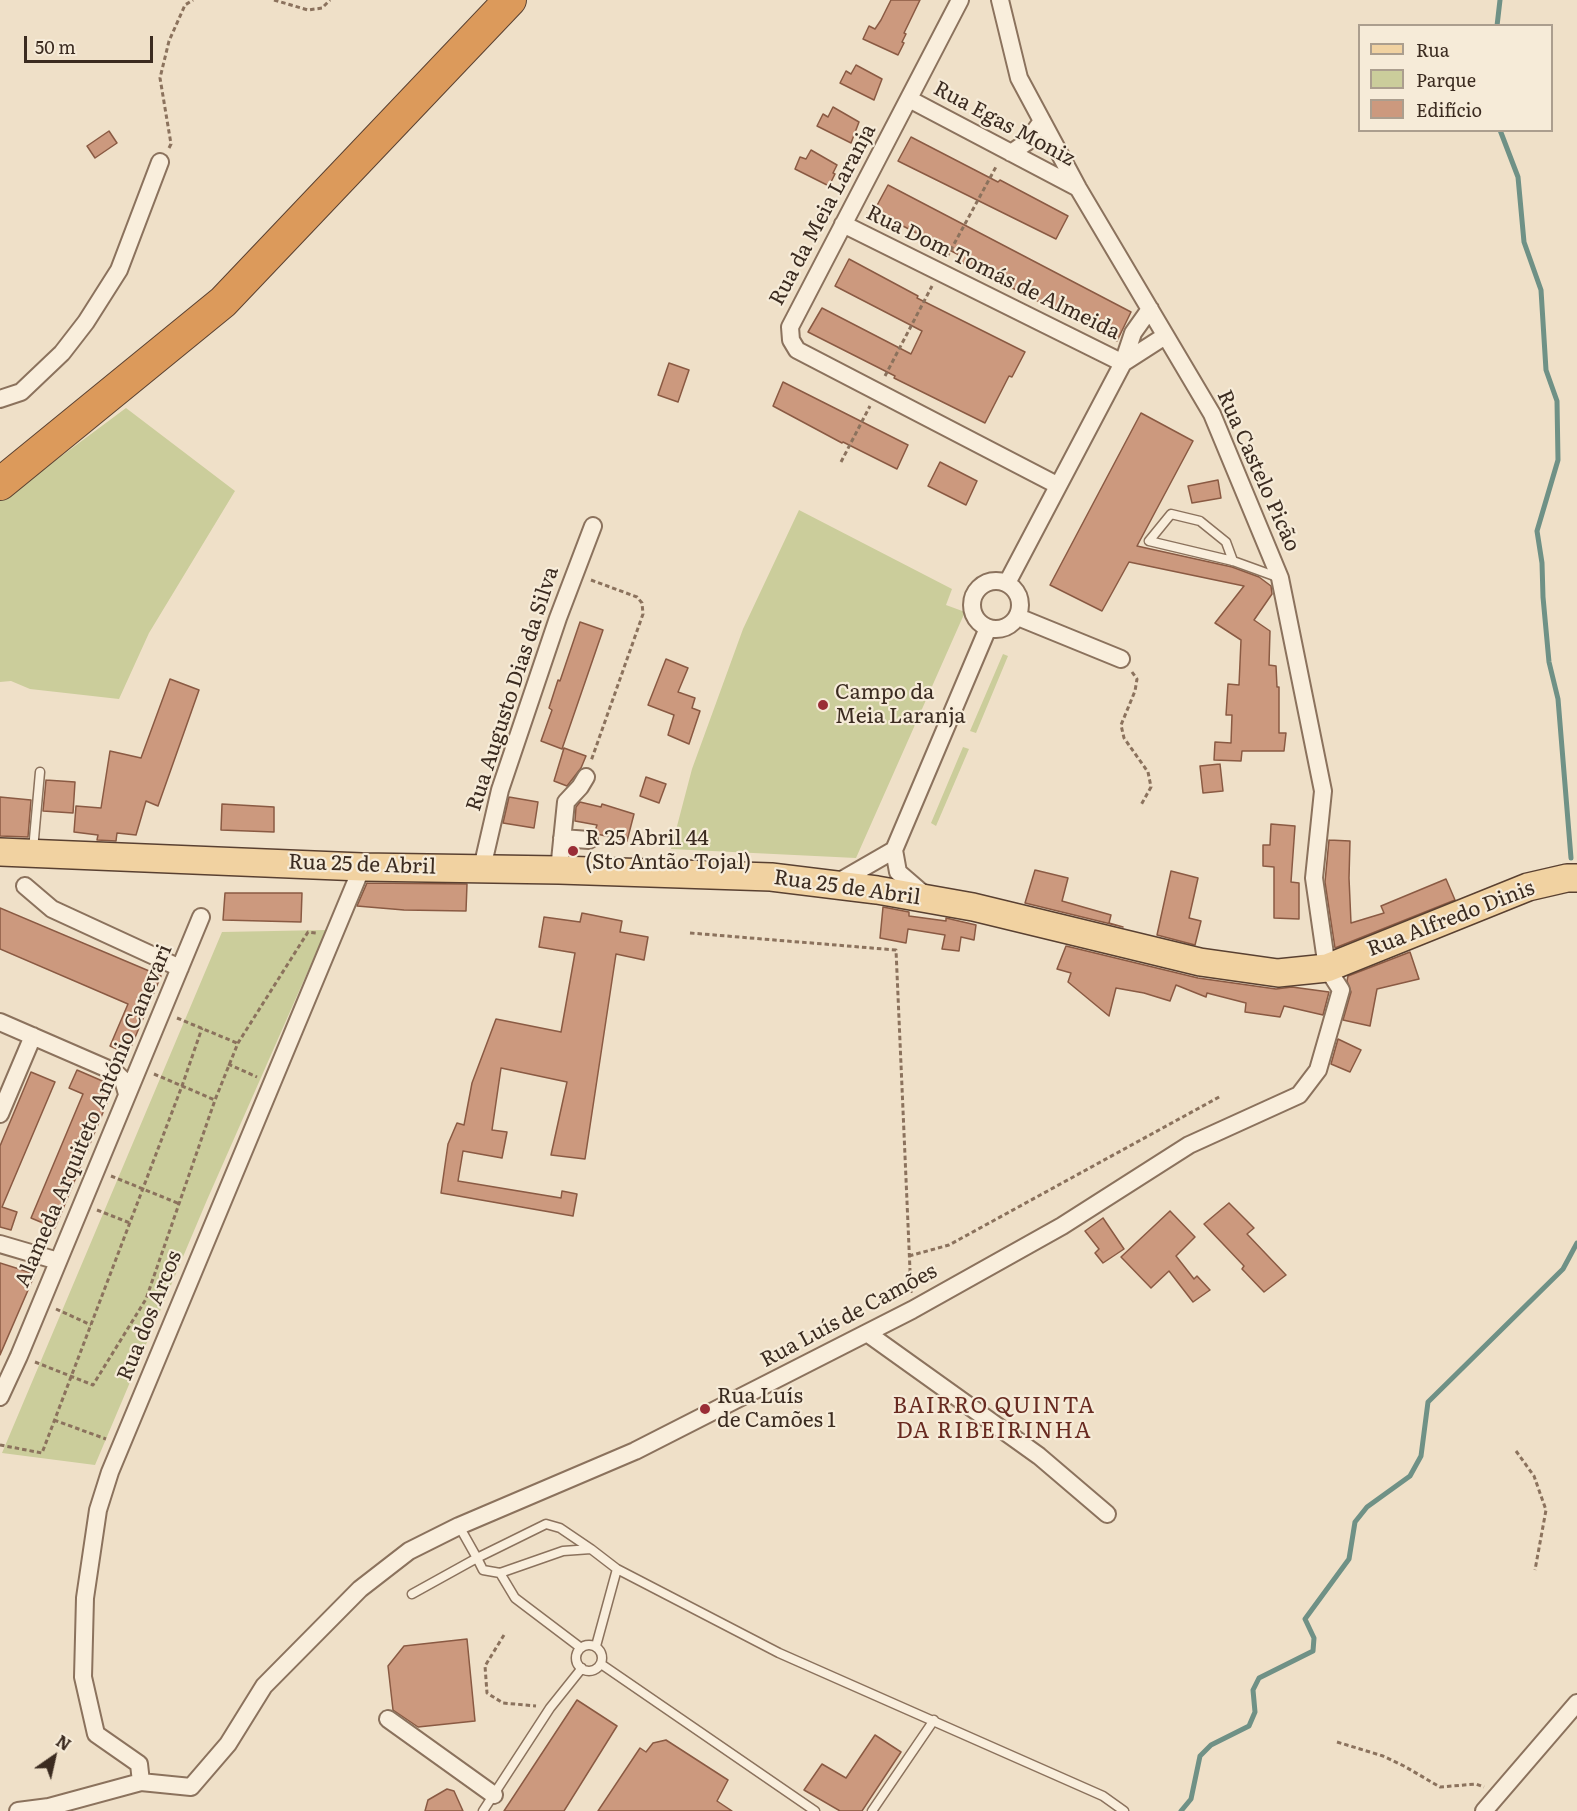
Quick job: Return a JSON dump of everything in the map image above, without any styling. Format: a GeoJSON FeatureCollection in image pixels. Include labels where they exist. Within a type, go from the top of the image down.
{"type":"FeatureCollection","features":[{"type":"Feature","properties":{"kind":"highway"},"geometry":{"type":"LineString","coordinates":[[0,459],[212,286],[482,0]]}},
{"type":"Feature","properties":{"kind":"highway"},"geometry":{"type":"LineString","coordinates":[[0,484],[223,302],[440,71],[510,0]]}},
{"type":"Feature","properties":{"kind":"main road","name":"Rua 25 de Abril"},"geometry":{"type":"LineString","coordinates":[[0,852],[362,867],[482,868],[771,877],[877,890],[973,907],[1200,962],[1278,973],[1327,968]]}},
{"type":"Feature","properties":{"kind":"main road","name":"Rua Alfredo Dinis"},"geometry":{"type":"LineString","coordinates":[[1327,968],[1528,887],[1567,878],[1577,878]]}},
{"type":"Feature","properties":{"kind":"street","name":"Rua da Meia Laranja"},"geometry":{"type":"LineString","coordinates":[[960,0],[790,327],[791,340],[797,350],[1058,485]]}},
{"type":"Feature","properties":{"kind":"street","name":"Rua Castelo Picão"},"geometry":{"type":"LineString","coordinates":[[1000,0],[1019,78],[1078,188],[1212,414],[1280,578],[1323,791],[1314,878],[1327,968]]}},
{"type":"Feature","properties":{"kind":"street","name":"Rua Egas Moniz"},"geometry":{"type":"LineString","coordinates":[[909,99],[1078,188]]}},
{"type":"Feature","properties":{"kind":"street"},"geometry":{"type":"LineString","coordinates":[[1008,151],[1028,142],[1042,121]]}},
{"type":"Feature","properties":{"kind":"street"},"geometry":{"type":"LineString","coordinates":[[0,399],[21,392],[62,353],[86,322],[119,270],[160,162]]}},
{"type":"Feature","properties":{"kind":"street","name":"Rua Dom Tomás de Almeida"},"geometry":{"type":"LineString","coordinates":[[843,224],[1123,363]]}},
{"type":"Feature","properties":{"kind":"street"},"geometry":{"type":"LineString","coordinates":[[1007,583],[1123,363],[1133,333],[1150,309]]}},
{"type":"Feature","properties":{"kind":"street"},"geometry":{"type":"LineString","coordinates":[[1123,363],[1166,336]]}},
{"type":"Feature","properties":{"kind":"street","name":"Rua Augusto Dias da Silva"},"geometry":{"type":"LineString","coordinates":[[482,868],[500,790],[593,526]]}},
{"type":"Feature","properties":{"kind":"street"},"geometry":{"type":"LineString","coordinates":[[992,580],[1007,583],[1016,590],[1020,598],[1021,607],[1018,617],[1004,628],[988,628],[981,624],[974,614],[972,605],[976,590],[992,580]]}},
{"type":"Feature","properties":{"kind":"street"},"geometry":{"type":"LineString","coordinates":[[1018,617],[1121,659]]}},
{"type":"Feature","properties":{"kind":"street"},"geometry":{"type":"LineString","coordinates":[[898,872],[877,890],[875,881],[988,628]]}},
{"type":"Feature","properties":{"kind":"street"},"geometry":{"type":"LineString","coordinates":[[559,870],[566,802],[586,777]]}},
{"type":"Feature","properties":{"kind":"street"},"geometry":{"type":"LineString","coordinates":[[562,837],[589,840]]}},
{"type":"Feature","properties":{"kind":"street"},"geometry":{"type":"LineString","coordinates":[[889,853],[898,872],[928,899]]}},
{"type":"Feature","properties":{"kind":"street"},"geometry":{"type":"LineString","coordinates":[[834,885],[889,853]]}},
{"type":"Feature","properties":{"kind":"street","name":"Rua dos Arcos"},"geometry":{"type":"LineString","coordinates":[[141,1782],[139,1764],[96,1734],[83,1677],[85,1598],[98,1510],[110,1472],[362,867]]}},
{"type":"Feature","properties":{"kind":"street"},"geometry":{"type":"LineString","coordinates":[[25,886],[52,909],[180,968]]}},
{"type":"Feature","properties":{"kind":"street","name":"Alameda Arquiteto António Canevari"},"geometry":{"type":"LineString","coordinates":[[0,1397],[201,917]]}},
{"type":"Feature","properties":{"kind":"street","name":"Rua Luís de Camões"},"geometry":{"type":"LineString","coordinates":[[141,1782],[191,1787],[228,1743],[264,1686],[360,1588],[408,1551],[459,1526],[635,1451],[912,1310],[1062,1226],[1189,1145],[1299,1095],[1318,1070],[1341,990],[1327,968]]}},
{"type":"Feature","properties":{"kind":"street"},"geometry":{"type":"LineString","coordinates":[[0,1022],[115,1072],[123,1080],[127,1094]]}},
{"type":"Feature","properties":{"kind":"street"},"geometry":{"type":"LineString","coordinates":[[0,1114],[33,1036]]}},
{"type":"Feature","properties":{"kind":"street"},"geometry":{"type":"LineString","coordinates":[[0,1244],[58,1261]]}},
{"type":"Feature","properties":{"kind":"street"},"geometry":{"type":"LineString","coordinates":[[867,1333],[1039,1456],[1107,1514]]}},
{"type":"Feature","properties":{"kind":"street"},"geometry":{"type":"LineString","coordinates":[[1484,1811],[1577,1703]]}},
{"type":"Feature","properties":{"kind":"street"},"geometry":{"type":"LineString","coordinates":[[388,1719],[494,1795]]}},
{"type":"Feature","properties":{"kind":"street"},"geometry":{"type":"LineString","coordinates":[[18,1811],[47,1809],[141,1782]]}},
{"type":"Feature","properties":{"kind":"lane"},"geometry":{"type":"LineString","coordinates":[[1233,561],[1226,542],[1200,521],[1171,514],[1149,542],[1233,561],[1280,578]]}},
{"type":"Feature","properties":{"kind":"lane"},"geometry":{"type":"LineString","coordinates":[[33,853],[39,772]]}},
{"type":"Feature","properties":{"kind":"lane"},"geometry":{"type":"LineString","coordinates":[[412,1594],[477,1558],[546,1524],[560,1528],[618,1569],[779,1653],[1103,1796],[1124,1811]]}},
{"type":"Feature","properties":{"kind":"lane"},"geometry":{"type":"LineString","coordinates":[[459,1526],[483,1570],[500,1573],[563,1551],[591,1549]]}},
{"type":"Feature","properties":{"kind":"lane"},"geometry":{"type":"LineString","coordinates":[[596,1646],[618,1569]]}},
{"type":"Feature","properties":{"kind":"lane"},"geometry":{"type":"LineString","coordinates":[[500,1573],[515,1598],[581,1648]]}},
{"type":"Feature","properties":{"kind":"lane"},"geometry":{"type":"LineString","coordinates":[[589,1645],[596,1646],[602,1655],[601,1664],[594,1670],[585,1670],[576,1661],[576,1656],[581,1648],[589,1645]]}},
{"type":"Feature","properties":{"kind":"lane"},"geometry":{"type":"LineString","coordinates":[[601,1664],[814,1811]]}},
{"type":"Feature","properties":{"kind":"lane"},"geometry":{"type":"LineString","coordinates":[[483,1811],[550,1708],[582,1668]]}},
{"type":"Feature","properties":{"kind":"lane"},"geometry":{"type":"LineString","coordinates":[[872,1811],[934,1720]]}},
{"type":"Feature","properties":{"kind":"path"},"geometry":{"type":"LineString","coordinates":[[160,162],[171,144],[160,78],[170,41],[186,5],[193,0]]}},
{"type":"Feature","properties":{"kind":"path"},"geometry":{"type":"LineString","coordinates":[[274,0],[308,10],[322,8],[330,0]]}},
{"type":"Feature","properties":{"kind":"path"},"geometry":{"type":"LineString","coordinates":[[841,462],[939,272],[1008,151]]}},
{"type":"Feature","properties":{"kind":"path"},"geometry":{"type":"LineString","coordinates":[[575,574],[637,597],[642,603],[643,614],[586,777]]}},
{"type":"Feature","properties":{"kind":"path"},"geometry":{"type":"LineString","coordinates":[[1121,659],[1137,679],[1135,691],[1121,725],[1124,738],[1148,772],[1151,787],[1141,805]]}},
{"type":"Feature","properties":{"kind":"path"},"geometry":{"type":"LineString","coordinates":[[19,1356],[93,1385],[146,1299],[215,1100],[238,1043],[308,932],[335,934]]}},
{"type":"Feature","properties":{"kind":"path"},"geometry":{"type":"LineString","coordinates":[[690,933],[896,950],[912,1310]]}},
{"type":"Feature","properties":{"kind":"path"},"geometry":{"type":"LineString","coordinates":[[162,1011],[238,1043]]}},
{"type":"Feature","properties":{"kind":"path"},"geometry":{"type":"LineString","coordinates":[[0,1445],[42,1453],[202,1028]]}},
{"type":"Feature","properties":{"kind":"path"},"geometry":{"type":"LineString","coordinates":[[228,1064],[271,1083]]}},
{"type":"Feature","properties":{"kind":"path"},"geometry":{"type":"LineString","coordinates":[[138,1067],[215,1100]]}},
{"type":"Feature","properties":{"kind":"path"},"geometry":{"type":"LineString","coordinates":[[909,1256],[949,1245],[1221,1096]]}},
{"type":"Feature","properties":{"kind":"path"},"geometry":{"type":"LineString","coordinates":[[96,1170],[180,1204]]}},
{"type":"Feature","properties":{"kind":"path"},"geometry":{"type":"LineString","coordinates":[[82,1204],[130,1223]]}},
{"type":"Feature","properties":{"kind":"path"},"geometry":{"type":"LineString","coordinates":[[41,1303],[91,1325]]}},
{"type":"Feature","properties":{"kind":"path"},"geometry":{"type":"LineString","coordinates":[[54,1420],[109,1440]]}},
{"type":"Feature","properties":{"kind":"path"},"geometry":{"type":"LineString","coordinates":[[1516,1451],[1534,1476],[1546,1510],[1535,1569]]}},
{"type":"Feature","properties":{"kind":"path"},"geometry":{"type":"LineString","coordinates":[[504,1635],[485,1665],[488,1693],[503,1703],[550,1708]]}},
{"type":"Feature","properties":{"kind":"path"},"geometry":{"type":"LineString","coordinates":[[1337,1742],[1383,1756],[1440,1787],[1476,1784],[1500,1792]]}},
{"type":"Feature","properties":{"kind":"green space"},"geometry":{"type":"Polygon","coordinates":[[[126,408],[235,491],[149,633],[119,699],[30,689],[11,681],[0,682],[0,498],[48,466],[126,408]]]}},
{"type":"Feature","properties":{"kind":"green space"},"geometry":{"type":"Polygon","coordinates":[[[799,510],[952,589],[946,605],[965,612],[856,858],[671,849],[692,769],[743,629],[799,510]]]}},
{"type":"Feature","properties":{"kind":"green space"},"geometry":{"type":"Polygon","coordinates":[[[1003,654],[1008,656],[976,733],[970,731],[1003,654]]]}},
{"type":"Feature","properties":{"kind":"green space"},"geometry":{"type":"Polygon","coordinates":[[[963,747],[969,749],[936,826],[931,823],[963,747]]]}},
{"type":"Feature","properties":{"kind":"green space"},"geometry":{"type":"Polygon","coordinates":[[[326,930],[207,1200],[95,1465],[2,1453],[222,932],[326,930]]]}},
{"type":"Feature","properties":{"kind":"building"},"geometry":{"type":"Polygon","coordinates":[[[891,0],[920,0],[904,33],[906,34],[902,42],[904,43],[898,55],[863,39],[869,26],[875,29],[891,0]]]}},
{"type":"Feature","properties":{"kind":"building"},"geometry":{"type":"Polygon","coordinates":[[[856,65],[882,79],[874,100],[840,83],[846,71],[851,74],[856,65]]]}},
{"type":"Feature","properties":{"kind":"building"},"geometry":{"type":"Polygon","coordinates":[[[833,107],[859,122],[851,143],[817,126],[823,114],[828,117],[833,107]]]}},
{"type":"Feature","properties":{"kind":"building"},"geometry":{"type":"Polygon","coordinates":[[[109,131],[117,143],[95,158],[87,146],[109,131]]]}},
{"type":"Feature","properties":{"kind":"building"},"geometry":{"type":"Polygon","coordinates":[[[911,137],[1068,216],[1056,239],[898,161],[911,137]]]}},
{"type":"Feature","properties":{"kind":"building"},"geometry":{"type":"Polygon","coordinates":[[[811,150],[837,165],[829,186],[795,169],[800,157],[806,159],[811,150]]]}},
{"type":"Feature","properties":{"kind":"building"},"geometry":{"type":"Polygon","coordinates":[[[888,185],[1131,312],[1117,341],[959,261],[961,256],[874,211],[888,185]]]}},
{"type":"Feature","properties":{"kind":"building"},"geometry":{"type":"Polygon","coordinates":[[[849,259],[918,296],[917,298],[1025,352],[1012,377],[1009,376],[985,423],[808,332],[822,308],[911,354],[922,331],[835,286],[849,259]]]}},
{"type":"Feature","properties":{"kind":"building"},"geometry":{"type":"Polygon","coordinates":[[[669,363],[689,370],[678,402],[658,395],[669,363]]]}},
{"type":"Feature","properties":{"kind":"building"},"geometry":{"type":"Polygon","coordinates":[[[783,382],[908,445],[897,469],[773,406],[783,382]]]}},
{"type":"Feature","properties":{"kind":"building"},"geometry":{"type":"Polygon","coordinates":[[[1141,413],[1193,441],[1137,546],[1232,567],[1259,577],[1271,586],[1272,594],[1254,620],[1270,631],[1269,665],[1276,666],[1277,687],[1279,687],[1279,733],[1286,733],[1284,751],[1242,751],[1241,761],[1214,760],[1215,742],[1231,743],[1232,715],[1226,715],[1228,684],[1239,685],[1241,640],[1215,623],[1244,586],[1129,562],[1102,611],[1050,585],[1141,413]]]}},
{"type":"Feature","properties":{"kind":"building"},"geometry":{"type":"Polygon","coordinates":[[[940,462],[977,481],[966,505],[928,486],[940,462]]]}},
{"type":"Feature","properties":{"kind":"building"},"geometry":{"type":"Polygon","coordinates":[[[1218,480],[1221,498],[1192,503],[1188,486],[1218,480]]]}},
{"type":"Feature","properties":{"kind":"building"},"geometry":{"type":"Polygon","coordinates":[[[580,622],[603,630],[562,749],[541,741],[552,710],[549,708],[558,680],[560,681],[580,622]]]}},
{"type":"Feature","properties":{"kind":"building"},"geometry":{"type":"Polygon","coordinates":[[[666,659],[688,668],[678,692],[695,698],[692,708],[700,711],[689,744],[668,735],[674,715],[648,705],[666,659]]]}},
{"type":"Feature","properties":{"kind":"building"},"geometry":{"type":"Polygon","coordinates":[[[170,679],[199,690],[158,806],[146,801],[136,835],[117,833],[116,841],[97,840],[98,835],[74,832],[76,806],[101,808],[110,751],[141,758],[170,679]]]}},
{"type":"Feature","properties":{"kind":"building"},"geometry":{"type":"Polygon","coordinates":[[[564,748],[586,756],[581,768],[567,786],[554,781],[564,748]]]}},
{"type":"Feature","properties":{"kind":"building"},"geometry":{"type":"Polygon","coordinates":[[[1220,764],[1223,791],[1203,793],[1200,766],[1220,764]]]}},
{"type":"Feature","properties":{"kind":"building"},"geometry":{"type":"Polygon","coordinates":[[[646,777],[666,784],[659,803],[640,796],[646,777]]]}},
{"type":"Feature","properties":{"kind":"building"},"geometry":{"type":"Polygon","coordinates":[[[46,780],[75,782],[73,813],[43,811],[46,780]]]}},
{"type":"Feature","properties":{"kind":"building"},"geometry":{"type":"Polygon","coordinates":[[[0,797],[31,800],[28,837],[0,836],[0,797]]]}},
{"type":"Feature","properties":{"kind":"building"},"geometry":{"type":"Polygon","coordinates":[[[509,797],[538,802],[534,828],[503,823],[509,797]]]}},
{"type":"Feature","properties":{"kind":"building"},"geometry":{"type":"Polygon","coordinates":[[[580,802],[601,807],[602,804],[634,814],[627,841],[597,834],[595,831],[597,825],[575,821],[576,807],[580,802]]]}},
{"type":"Feature","properties":{"kind":"building"},"geometry":{"type":"Polygon","coordinates":[[[222,804],[274,807],[274,832],[221,830],[222,804]]]}},
{"type":"Feature","properties":{"kind":"building"},"geometry":{"type":"Polygon","coordinates":[[[1271,824],[1295,826],[1291,882],[1299,883],[1299,919],[1274,918],[1274,867],[1263,866],[1263,845],[1270,845],[1271,824]]]}},
{"type":"Feature","properties":{"kind":"building"},"geometry":{"type":"Polygon","coordinates":[[[1329,840],[1350,841],[1351,923],[1384,913],[1381,906],[1446,879],[1455,900],[1335,948],[1325,882],[1329,840]]]}},
{"type":"Feature","properties":{"kind":"building"},"geometry":{"type":"Polygon","coordinates":[[[1035,870],[1068,878],[1062,901],[1111,915],[1109,923],[1123,927],[1025,903],[1035,870]]]}},
{"type":"Feature","properties":{"kind":"building"},"geometry":{"type":"Polygon","coordinates":[[[1171,871],[1198,878],[1189,918],[1201,921],[1195,945],[1157,935],[1171,871]]]}},
{"type":"Feature","properties":{"kind":"building"},"geometry":{"type":"Polygon","coordinates":[[[367,883],[467,884],[466,911],[404,910],[357,906],[367,883]]]}},
{"type":"Feature","properties":{"kind":"building"},"geometry":{"type":"Polygon","coordinates":[[[225,893],[302,893],[301,922],[223,920],[225,893]]]}},
{"type":"Feature","properties":{"kind":"building"},"geometry":{"type":"Polygon","coordinates":[[[883,907],[909,912],[909,916],[946,921],[946,918],[976,925],[974,940],[961,937],[959,951],[942,949],[945,935],[908,929],[906,943],[880,938],[883,907]]]}},
{"type":"Feature","properties":{"kind":"building"},"geometry":{"type":"Polygon","coordinates":[[[0,908],[161,976],[128,1054],[110,1046],[128,1004],[0,949],[0,908]]]}},
{"type":"Feature","properties":{"kind":"building"},"geometry":{"type":"Polygon","coordinates":[[[582,913],[622,921],[620,932],[648,937],[644,960],[616,954],[585,1159],[551,1155],[567,1082],[501,1068],[492,1130],[507,1132],[502,1158],[463,1151],[458,1181],[561,1198],[562,1191],[577,1194],[573,1216],[441,1193],[448,1144],[457,1123],[464,1125],[472,1083],[496,1019],[561,1032],[575,953],[539,947],[544,917],[580,922],[582,913]]]}},
{"type":"Feature","properties":{"kind":"building"},"geometry":{"type":"Polygon","coordinates":[[[1066,946],[1198,978],[1276,989],[1292,987],[1329,992],[1323,1015],[1284,1006],[1280,1017],[1245,1012],[1246,1003],[1207,993],[1206,997],[1176,985],[1170,1001],[1116,988],[1109,1016],[1068,982],[1071,973],[1057,969],[1066,946]]]}},
{"type":"Feature","properties":{"kind":"building"},"geometry":{"type":"Polygon","coordinates":[[[1410,952],[1419,979],[1377,989],[1370,1026],[1343,1020],[1351,992],[1347,981],[1348,976],[1410,952]]]}},
{"type":"Feature","properties":{"kind":"building"},"geometry":{"type":"Polygon","coordinates":[[[1338,1039],[1361,1050],[1350,1072],[1331,1064],[1338,1039]]]}},
{"type":"Feature","properties":{"kind":"building"},"geometry":{"type":"Polygon","coordinates":[[[77,1070],[114,1086],[55,1228],[31,1218],[83,1094],[69,1088],[77,1070]]]}},
{"type":"Feature","properties":{"kind":"building"},"geometry":{"type":"Polygon","coordinates":[[[31,1072],[55,1082],[2,1207],[17,1212],[11,1230],[0,1227],[0,1146],[31,1072]]]}},
{"type":"Feature","properties":{"kind":"building"},"geometry":{"type":"Polygon","coordinates":[[[1229,1203],[1254,1228],[1247,1234],[1286,1275],[1264,1292],[1242,1269],[1244,1266],[1204,1224],[1229,1203]]]}},
{"type":"Feature","properties":{"kind":"building"},"geometry":{"type":"Polygon","coordinates":[[[1170,1211],[1195,1237],[1176,1256],[1194,1279],[1197,1276],[1210,1290],[1193,1302],[1169,1271],[1151,1288],[1121,1257],[1170,1211]]]}},
{"type":"Feature","properties":{"kind":"building"},"geometry":{"type":"Polygon","coordinates":[[[1103,1218],[1124,1249],[1103,1263],[1095,1253],[1099,1249],[1085,1231],[1103,1218]]]}},
{"type":"Feature","properties":{"kind":"building"},"geometry":{"type":"Polygon","coordinates":[[[0,1263],[35,1274],[0,1355],[0,1263]]]}},
{"type":"Feature","properties":{"kind":"building"},"geometry":{"type":"Polygon","coordinates":[[[467,1639],[475,1721],[418,1727],[393,1710],[388,1666],[404,1646],[467,1639]]]}},
{"type":"Feature","properties":{"kind":"building"},"geometry":{"type":"Polygon","coordinates":[[[577,1700],[617,1726],[564,1811],[504,1811],[577,1700]]]}},
{"type":"Feature","properties":{"kind":"building"},"geometry":{"type":"Polygon","coordinates":[[[875,1735],[901,1752],[862,1811],[840,1811],[804,1790],[822,1764],[846,1778],[875,1735]]]}},
{"type":"Feature","properties":{"kind":"building"},"geometry":{"type":"Polygon","coordinates":[[[666,1740],[728,1780],[717,1801],[732,1811],[598,1811],[640,1748],[646,1752],[653,1743],[666,1740]]]}},
{"type":"Feature","properties":{"kind":"building"},"geometry":{"type":"Polygon","coordinates":[[[447,1789],[454,1791],[463,1811],[425,1811],[428,1800],[447,1789]]]}},
{"type":"Feature","properties":{"kind":"waterway"},"geometry":{"type":"LineString","coordinates":[[1497,24],[1500,0]]}},
{"type":"Feature","properties":{"kind":"waterway"},"geometry":{"type":"LineString","coordinates":[[1501,132],[1518,177],[1524,242],[1541,290],[1546,370],[1557,401],[1558,460],[1537,531],[1542,563],[1549,662],[1558,699],[1571,858]]}},
{"type":"Feature","properties":{"kind":"waterway"},"geometry":{"type":"LineString","coordinates":[[1181,1811],[1191,1799],[1200,1756],[1211,1745],[1249,1726],[1255,1712],[1253,1690],[1259,1678],[1313,1651],[1314,1638],[1305,1619],[1349,1559],[1355,1522],[1367,1507],[1410,1476],[1421,1456],[1428,1402],[1563,1269],[1577,1243]]}},
{"type":"Feature","properties":{"kind":"place","name":"Campo da Meia Laranja"},"geometry":{"type":"Point","coordinates":[823,705]}},
{"type":"Feature","properties":{"kind":"place","name":"R 25 Abril 44 (Sto Antão Tojal)"},"geometry":{"type":"Point","coordinates":[573,851]}},
{"type":"Feature","properties":{"kind":"place","name":"Rua Luís de Camões 1"},"geometry":{"type":"Point","coordinates":[705,1409]}},
{"type":"Feature","properties":{"kind":"district","name":"BAIRRO QUINTA DA RIBEIRINHA"},"geometry":{"type":"Point","coordinates":[994,1420]}}]}
